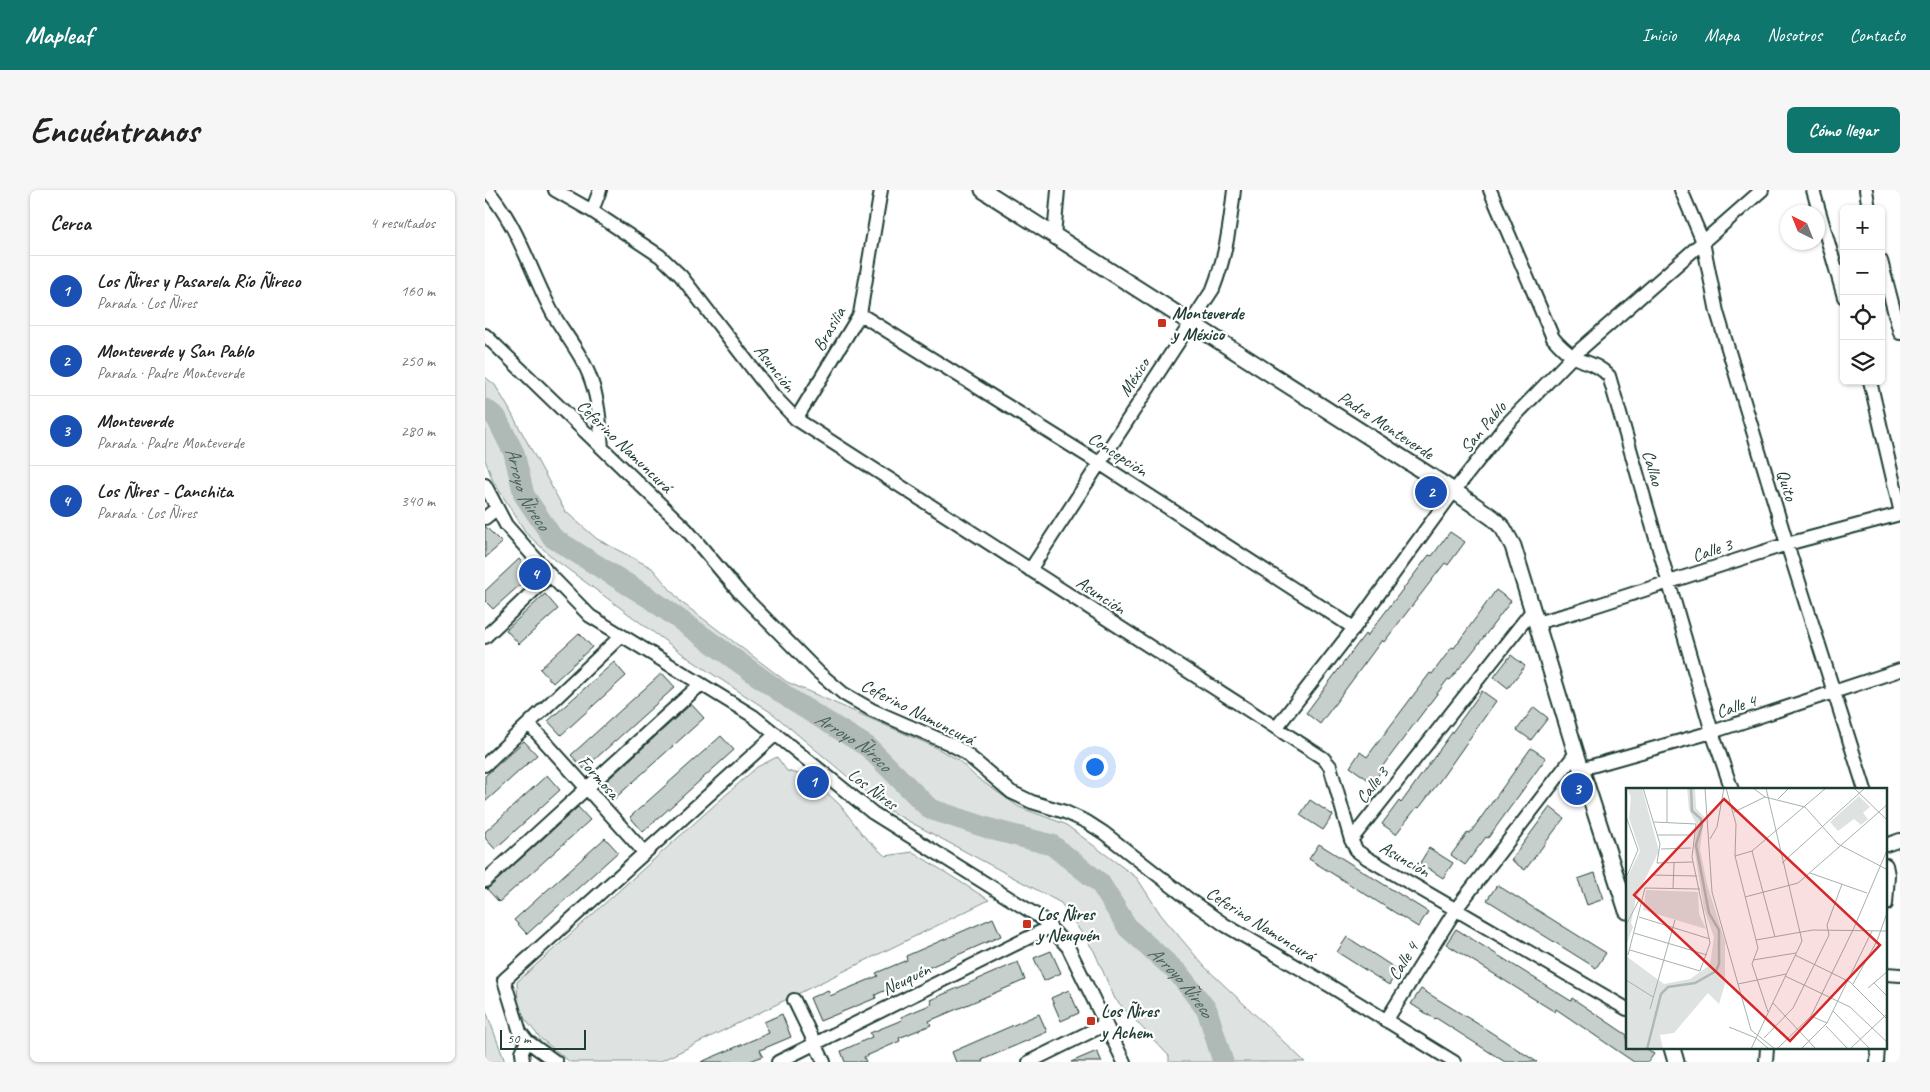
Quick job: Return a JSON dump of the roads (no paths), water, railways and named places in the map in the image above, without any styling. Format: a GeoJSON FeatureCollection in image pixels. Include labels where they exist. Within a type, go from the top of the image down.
{"type":"FeatureCollection","features":[{"type":"Feature","properties":{"kind":"street"},"geometry":{"type":"LineString","coordinates":[[487,190],[504,211],[553,314],[578,353],[591,379],[598,405],[602,448]]}},
{"type":"Feature","properties":{"kind":"street","name":"Asunción"},"geometry":{"type":"LineString","coordinates":[[555,190],[592,211],[660,256],[681,276],[773,395],[796,419],[1323,758],[1330,766],[1351,840],[1357,851],[1626,1008]]}},
{"type":"Feature","properties":{"kind":"street"},"geometry":{"type":"LineString","coordinates":[[592,211],[599,190]]}},
{"type":"Feature","properties":{"kind":"street","name":"Brasilia"},"geometry":{"type":"LineString","coordinates":[[796,419],[860,314],[881,190]]}},
{"type":"Feature","properties":{"kind":"street","name":"Padre Monteverde"},"geometry":{"type":"LineString","coordinates":[[983,190],[1454,490],[1493,518],[1503,528],[1513,546],[1581,769],[1626,907]]}},
{"type":"Feature","properties":{"kind":"street"},"geometry":{"type":"LineString","coordinates":[[1054,236],[1058,190]]}},
{"type":"Feature","properties":{"kind":"street","name":"México"},"geometry":{"type":"LineString","coordinates":[[1030,570],[1213,289],[1222,266],[1228,240],[1234,190]]}},
{"type":"Feature","properties":{"kind":"street","name":"Callao"},"geometry":{"type":"LineString","coordinates":[[1490,190],[1553,338],[1573,356],[1601,368],[1609,376],[1712,732],[1731,788]]}},
{"type":"Feature","properties":{"kind":"street","name":"Quito"},"geometry":{"type":"LineString","coordinates":[[1681,190],[1703,242],[1717,312],[1787,544],[1864,788]]}},
{"type":"Feature","properties":{"kind":"street","name":"San Pablo"},"geometry":{"type":"LineString","coordinates":[[1276,728],[1354,628],[1454,490],[1506,425],[1573,356],[1762,190]]}},
{"type":"Feature","properties":{"kind":"street"},"geometry":{"type":"LineString","coordinates":[[1813,190],[1843,295]]}},
{"type":"Feature","properties":{"kind":"street"},"geometry":{"type":"LineString","coordinates":[[1866,190],[1868,205]]}},
{"type":"Feature","properties":{"kind":"street"},"geometry":{"type":"LineString","coordinates":[[1885,276],[1900,334]]}},
{"type":"Feature","properties":{"kind":"street","name":"Concepción"},"geometry":{"type":"LineString","coordinates":[[860,314],[1099,462],[1354,628]]}},
{"type":"Feature","properties":{"kind":"street","name":"Ceferino Namuncurá"},"geometry":{"type":"LineString","coordinates":[[485,335],[685,529],[753,606],[818,672],[844,694],[872,710],[963,751],[1011,792],[1032,802],[1065,812],[1087,822],[1225,925],[1454,1062]]}},
{"type":"Feature","properties":{"kind":"street"},"geometry":{"type":"LineString","coordinates":[[1871,385],[1900,509]]}},
{"type":"Feature","properties":{"kind":"street","name":"Los Ñires"},"geometry":{"type":"LineString","coordinates":[[485,485],[506,525],[550,576],[590,616],[753,716],[873,813],[1041,918],[1068,947],[1124,1062]]}},
{"type":"Feature","properties":{"kind":"street"},"geometry":{"type":"LineString","coordinates":[[485,518],[496,509]]}},
{"type":"Feature","properties":{"kind":"street","name":"Calle 3"},"geometry":{"type":"LineString","coordinates":[[1351,840],[1534,617],[1668,582],[1787,544],[1900,514]]}},
{"type":"Feature","properties":{"kind":"street"},"geometry":{"type":"LineString","coordinates":[[485,637],[550,576]]}},
{"type":"Feature","properties":{"kind":"street"},"geometry":{"type":"LineString","coordinates":[[485,765],[621,636]]}},
{"type":"Feature","properties":{"kind":"street","name":"Calle 4"},"geometry":{"type":"LineString","coordinates":[[1581,769],[1712,732],[1900,670]]}},
{"type":"Feature","properties":{"kind":"street"},"geometry":{"type":"LineString","coordinates":[[485,881],[701,684]]}},
{"type":"Feature","properties":{"kind":"street","name":"Formosa"},"geometry":{"type":"LineString","coordinates":[[529,724],[644,852]]}},
{"type":"Feature","properties":{"kind":"street"},"geometry":{"type":"LineString","coordinates":[[556,1062],[527,1041],[521,1032],[504,980],[776,734]]}},
{"type":"Feature","properties":{"kind":"street","name":"Calle 4"},"geometry":{"type":"LineString","coordinates":[[1386,1021],[1456,909],[1576,753]]}},
{"type":"Feature","properties":{"kind":"street"},"geometry":{"type":"LineString","coordinates":[[1887,845],[1900,840]]}},
{"type":"Feature","properties":{"kind":"street"},"geometry":{"type":"LineString","coordinates":[[1887,870],[1887,890]]}},
{"type":"Feature","properties":{"kind":"street","name":"Neuquén"},"geometry":{"type":"LineString","coordinates":[[778,1062],[1050,927]]}},
{"type":"Feature","properties":{"kind":"street"},"geometry":{"type":"LineString","coordinates":[[1887,974],[1900,975]]}},
{"type":"Feature","properties":{"kind":"street"},"geometry":{"type":"LineString","coordinates":[[795,1000],[825,1062]]}},
{"type":"Feature","properties":{"kind":"street"},"geometry":{"type":"LineString","coordinates":[[1029,1062],[1106,1024]]}},
{"type":"Feature","properties":{"kind":"street"},"geometry":{"type":"LineString","coordinates":[[523,1062],[522,1052],[527,1041]]}},
{"type":"Feature","properties":{"kind":"street"},"geometry":{"type":"LineString","coordinates":[[1672,1050],[1676,1062]]}},
{"type":"Feature","properties":{"kind":"waterway","name":"Arroyo Ñireco"},"geometry":{"type":"LineString","coordinates":[[485,409],[496,417],[514,453],[524,495],[553,538],[648,597],[793,701],[868,747],[930,809],[994,830],[1052,845],[1100,883],[1128,928],[1178,973],[1207,1010],[1223,1062]]}},
{"type":"Feature","properties":{"kind":"place","name":"Monteverde y México"},"geometry":{"type":"Point","coordinates":[1162,323]}},
{"type":"Feature","properties":{"kind":"place","name":"Monteverde y San Pablo"},"geometry":{"type":"Point","coordinates":[1431,492]}},
{"type":"Feature","properties":{"kind":"place","name":"Los Ñires - Canchita"},"geometry":{"type":"Point","coordinates":[535,574]}},
{"type":"Feature","properties":{"kind":"place","name":"Los Ñires y Pasarela Río Ñireco"},"geometry":{"type":"Point","coordinates":[813,782]}},
{"type":"Feature","properties":{"kind":"place","name":"Monteverde"},"geometry":{"type":"Point","coordinates":[1577,789]}},
{"type":"Feature","properties":{"kind":"place","name":"Los Ñires y Neuquén"},"geometry":{"type":"Point","coordinates":[1027,924]}},
{"type":"Feature","properties":{"kind":"place","name":"Los Ñires y Achem"},"geometry":{"type":"Point","coordinates":[1091,1021]}}]}
